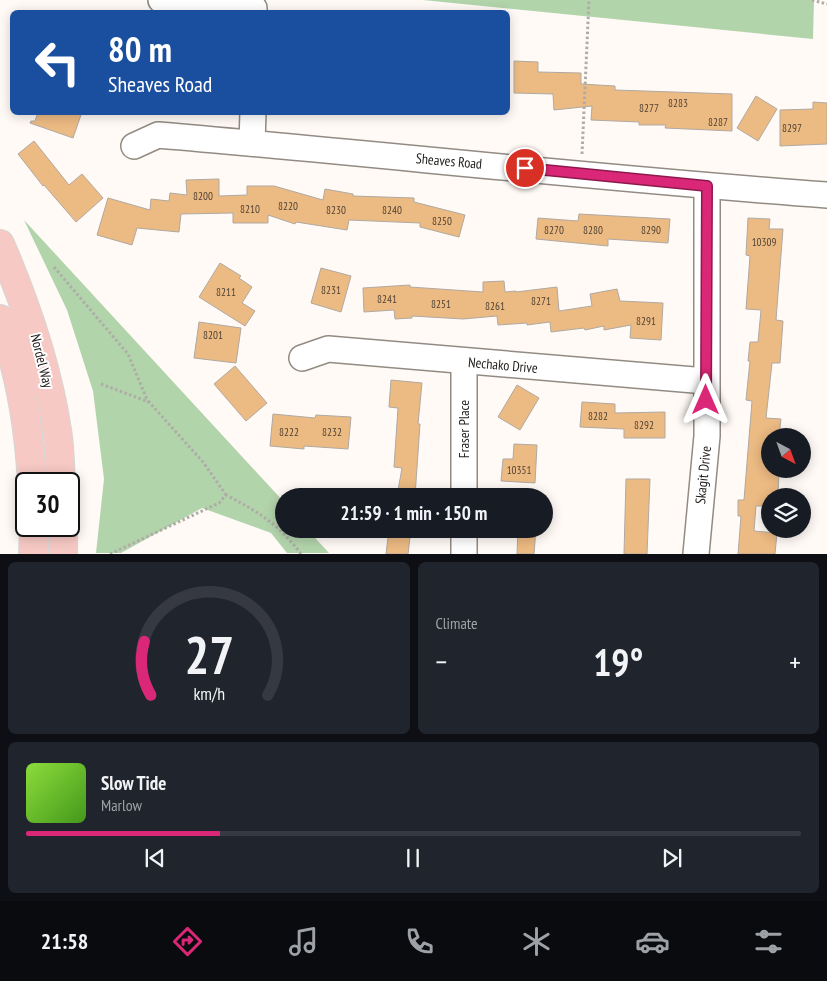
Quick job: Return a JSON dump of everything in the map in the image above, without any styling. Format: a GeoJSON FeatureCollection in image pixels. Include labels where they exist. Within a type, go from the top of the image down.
{"type":"FeatureCollection","features":[{"type":"Feature","properties":{"kind":"main road","name":"Nordel Way"},"geometry":{"type":"LineString","coordinates":[[0,244],[30,318],[47,380],[58,431],[60,472]]}},
{"type":"Feature","properties":{"kind":"main road","name":"Nordel Way"},"geometry":{"type":"LineString","coordinates":[[0,318],[21,394],[30,442],[31,472]]}},
{"type":"Feature","properties":{"kind":"main road"},"geometry":{"type":"LineString","coordinates":[[33,554],[34,537]]}},
{"type":"Feature","properties":{"kind":"main road"},"geometry":{"type":"LineString","coordinates":[[63,554],[64,537]]}},
{"type":"Feature","properties":{"kind":"street"},"geometry":{"type":"LineString","coordinates":[[161,0],[254,8],[254,10]]}},
{"type":"Feature","properties":{"kind":"street"},"geometry":{"type":"LineString","coordinates":[[252,143],[253,115]]}},
{"type":"Feature","properties":{"kind":"street","name":"Sheaves Road"},"geometry":{"type":"LineString","coordinates":[[134,146],[158,135],[707,186],[827,195]]}},
{"type":"Feature","properties":{"kind":"street","name":"Skagit Drive"},"geometry":{"type":"LineString","coordinates":[[696,554],[707,436],[707,186]]}},
{"type":"Feature","properties":{"kind":"street","name":"Nechako Drive"},"geometry":{"type":"LineString","coordinates":[[302,358],[328,349],[706,382]]}},
{"type":"Feature","properties":{"kind":"street","name":"Fraser Place"},"geometry":{"type":"LineString","coordinates":[[464,361],[464,488]]}},
{"type":"Feature","properties":{"kind":"street"},"geometry":{"type":"LineString","coordinates":[[464,538],[464,554]]}},
{"type":"Feature","properties":{"kind":"path"},"geometry":{"type":"LineString","coordinates":[[582,160],[588,0]]}},
{"type":"Feature","properties":{"kind":"path"},"geometry":{"type":"LineString","coordinates":[[812,0],[827,4]]}},
{"type":"Feature","properties":{"kind":"path"},"geometry":{"type":"LineString","coordinates":[[54,267],[128,354],[149,402],[203,462],[226,495],[252,508],[273,522],[301,554]]}},
{"type":"Feature","properties":{"kind":"path"},"geometry":{"type":"LineString","coordinates":[[101,384],[149,402]]}},
{"type":"Feature","properties":{"kind":"path"},"geometry":{"type":"LineString","coordinates":[[110,554],[219,503],[226,495]]}},
{"type":"Feature","properties":{"kind":"green space"},"geometry":{"type":"Polygon","coordinates":[[[423,0],[814,0],[813,39],[423,0]]]}},
{"type":"Feature","properties":{"kind":"green space"},"geometry":{"type":"Polygon","coordinates":[[[24,220],[275,492],[275,538],[271,533],[202,508],[121,553],[96,553],[104,479],[93,391],[67,310],[24,220]]]}},
{"type":"Feature","properties":{"kind":"green space"},"geometry":{"type":"Polygon","coordinates":[[[275,538],[315,538],[329,553],[287,553],[275,538]]]}},
{"type":"Feature","properties":{"kind":"building"},"geometry":{"type":"Polygon","coordinates":[[[514,61],[538,62],[538,72],[581,73],[581,84],[615,86],[615,90],[732,94],[732,131],[665,128],[666,125],[639,125],[639,122],[591,120],[592,106],[554,110],[553,94],[514,93],[514,61]]]}},
{"type":"Feature","properties":{"kind":"building"},"geometry":{"type":"Polygon","coordinates":[[[756,96],[777,109],[758,141],[737,128],[756,96]]]}},
{"type":"Feature","properties":{"kind":"building"},"geometry":{"type":"Polygon","coordinates":[[[813,102],[827,103],[827,144],[780,146],[780,110],[813,109],[813,102]]]}},
{"type":"Feature","properties":{"kind":"building"},"geometry":{"type":"Polygon","coordinates":[[[37,115],[81,115],[73,138],[30,123],[35,121],[37,115]]]}},
{"type":"Feature","properties":{"kind":"building"},"geometry":{"type":"Polygon","coordinates":[[[34,141],[69,185],[82,174],[103,198],[76,222],[43,186],[18,154],[34,141]]]}},
{"type":"Feature","properties":{"kind":"building"},"geometry":{"type":"Polygon","coordinates":[[[219,179],[219,196],[247,195],[247,186],[274,186],[323,200],[325,189],[353,194],[353,196],[414,198],[414,202],[465,215],[459,237],[420,227],[420,223],[349,220],[347,230],[296,222],[295,224],[268,215],[268,223],[233,223],[233,213],[181,214],[179,232],[137,228],[132,245],[97,235],[108,198],[150,210],[151,199],[169,201],[170,193],[187,195],[186,180],[219,179]]]}},
{"type":"Feature","properties":{"kind":"building"},"geometry":{"type":"Polygon","coordinates":[[[579,214],[670,219],[668,243],[608,239],[608,246],[536,239],[538,218],[578,221],[579,214]]]}},
{"type":"Feature","properties":{"kind":"building"},"geometry":{"type":"Polygon","coordinates":[[[748,218],[770,219],[769,229],[783,229],[776,320],[783,321],[780,363],[772,363],[766,418],[781,419],[780,428],[761,428],[761,478],[779,478],[778,488],[761,488],[761,506],[756,506],[754,531],[761,532],[761,538],[777,538],[775,554],[738,554],[741,516],[738,516],[738,500],[744,500],[752,401],[746,400],[750,361],[748,361],[750,342],[758,342],[761,310],[746,309],[750,256],[746,255],[748,218]]]}},
{"type":"Feature","properties":{"kind":"building"},"geometry":{"type":"Polygon","coordinates":[[[220,263],[241,276],[239,278],[252,287],[242,303],[255,311],[245,326],[199,297],[220,263]]]}},
{"type":"Feature","properties":{"kind":"building"},"geometry":{"type":"Polygon","coordinates":[[[321,268],[351,276],[341,312],[311,303],[321,268]]]}},
{"type":"Feature","properties":{"kind":"building"},"geometry":{"type":"Polygon","coordinates":[[[504,281],[505,292],[557,287],[559,311],[592,306],[590,294],[617,289],[620,301],[663,303],[661,340],[630,338],[631,325],[604,330],[604,326],[585,330],[584,328],[551,332],[550,322],[527,325],[527,323],[498,325],[497,316],[463,319],[412,316],[412,318],[395,319],[394,310],[364,312],[363,288],[410,285],[410,287],[483,292],[483,282],[504,281]]]}},
{"type":"Feature","properties":{"kind":"building"},"geometry":{"type":"Polygon","coordinates":[[[199,322],[241,328],[236,363],[194,358],[199,322]]]}},
{"type":"Feature","properties":{"kind":"building"},"geometry":{"type":"Polygon","coordinates":[[[235,366],[267,403],[246,421],[214,384],[235,366]]]}},
{"type":"Feature","properties":{"kind":"building"},"geometry":{"type":"Polygon","coordinates":[[[391,380],[422,383],[416,488],[398,488],[402,468],[394,467],[398,408],[389,407],[391,380]]]}},
{"type":"Feature","properties":{"kind":"building"},"geometry":{"type":"Polygon","coordinates":[[[517,385],[539,398],[520,430],[498,417],[517,385]]]}},
{"type":"Feature","properties":{"kind":"building"},"geometry":{"type":"Polygon","coordinates":[[[582,402],[615,404],[615,413],[665,412],[665,438],[624,438],[624,429],[580,427],[582,402]]]}},
{"type":"Feature","properties":{"kind":"building"},"geometry":{"type":"Polygon","coordinates":[[[273,414],[315,418],[316,415],[351,417],[348,449],[304,446],[304,449],[270,446],[273,414]]]}},
{"type":"Feature","properties":{"kind":"building"},"geometry":{"type":"Polygon","coordinates":[[[514,444],[537,445],[535,483],[501,481],[503,459],[513,459],[514,444]]]}},
{"type":"Feature","properties":{"kind":"building"},"geometry":{"type":"Polygon","coordinates":[[[626,479],[650,479],[647,554],[624,554],[626,479]]]}},
{"type":"Feature","properties":{"kind":"building"},"geometry":{"type":"Polygon","coordinates":[[[388,538],[410,538],[408,554],[386,554],[388,538]]]}},
{"type":"Feature","properties":{"kind":"building"},"geometry":{"type":"Polygon","coordinates":[[[518,538],[535,538],[534,554],[517,554],[518,538]]]}},
{"type":"Feature","properties":{"kind":"route"},"geometry":{"type":"LineString","coordinates":[[525,168],[707,186],[706,400]]}}]}
